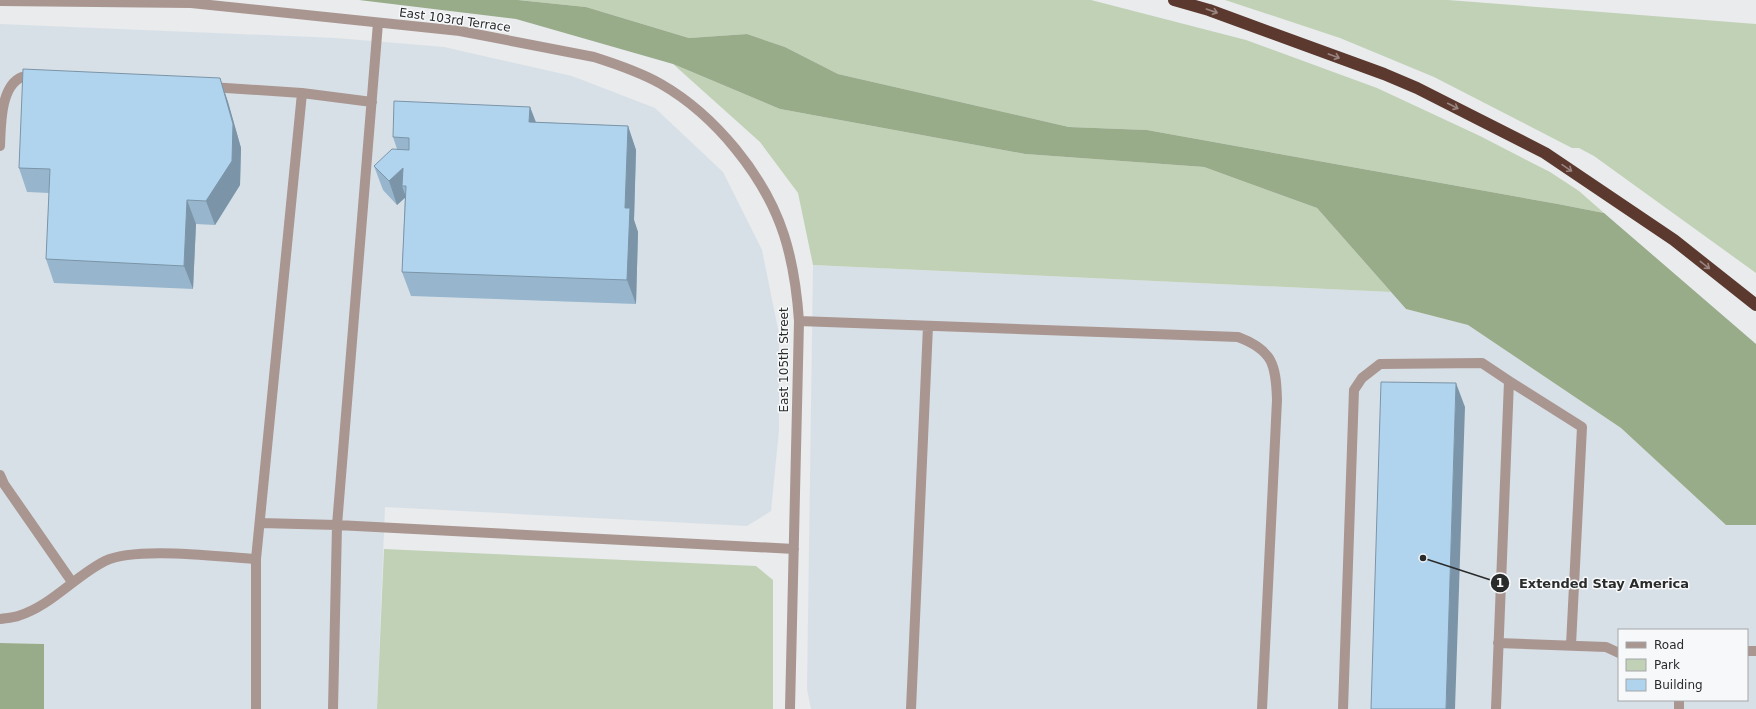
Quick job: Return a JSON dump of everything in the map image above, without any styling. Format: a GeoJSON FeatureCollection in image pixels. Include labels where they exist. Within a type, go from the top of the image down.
{"type":"FeatureCollection","features":[{"type":"Feature","properties":{"kind":"highway"},"geometry":{"type":"LineString","coordinates":[[1174,0],[1209,10],[1384,74],[1417,88],[1545,153],[1674,240],[1756,305]]}},
{"type":"Feature","properties":{"kind":"street","name":"East 103rd Terrace"},"geometry":{"type":"LineString","coordinates":[[0,1],[191,3],[460,31],[594,57]]}},
{"type":"Feature","properties":{"kind":"street"},"geometry":{"type":"LineString","coordinates":[[333,709],[338,525],[378,23]]}},
{"type":"Feature","properties":{"kind":"street","name":"East 105th Street"},"geometry":{"type":"LineString","coordinates":[[594,57],[615,63],[661,84],[701,113],[736,149],[764,189],[784,234],[796,282],[800,321],[790,709]]}},
{"type":"Feature","properties":{"kind":"street"},"geometry":{"type":"LineString","coordinates":[[0,146],[2,106],[8,89],[22,77],[44,75]]}},
{"type":"Feature","properties":{"kind":"street"},"geometry":{"type":"LineString","coordinates":[[200,86],[302,93],[372,102]]}},
{"type":"Feature","properties":{"kind":"street"},"geometry":{"type":"LineString","coordinates":[[256,709],[256,559],[302,93]]}},
{"type":"Feature","properties":{"kind":"street"},"geometry":{"type":"LineString","coordinates":[[800,321],[1238,337],[1255,343],[1269,357],[1276,375],[1277,400],[1262,709]]}},
{"type":"Feature","properties":{"kind":"street"},"geometry":{"type":"LineString","coordinates":[[911,709],[928,326]]}},
{"type":"Feature","properties":{"kind":"street"},"geometry":{"type":"LineString","coordinates":[[1343,709],[1354,390],[1362,378],[1380,364],[1482,363],[1582,427],[1571,645]]}},
{"type":"Feature","properties":{"kind":"street"},"geometry":{"type":"LineString","coordinates":[[1496,709],[1509,381]]}},
{"type":"Feature","properties":{"kind":"street"},"geometry":{"type":"LineString","coordinates":[[0,475],[4,484],[72,582]]}},
{"type":"Feature","properties":{"kind":"street"},"geometry":{"type":"LineString","coordinates":[[260,523],[338,525],[794,549]]}},
{"type":"Feature","properties":{"kind":"street"},"geometry":{"type":"LineString","coordinates":[[0,619],[18,616],[47,602],[72,582],[106,561],[142,553],[256,559]]}},
{"type":"Feature","properties":{"kind":"street"},"geometry":{"type":"LineString","coordinates":[[1498,643],[1606,647],[1618,653]]}},
{"type":"Feature","properties":{"kind":"shaded area"},"geometry":{"type":"Polygon","coordinates":[[[0,24],[336,38],[444,47],[572,76],[655,108],[723,172],[762,250],[779,334],[779,430],[771,511],[747,526],[385,507],[377,709],[44,709],[44,644],[0,643],[0,24]]]}},
{"type":"Feature","properties":{"kind":"shaded area"},"geometry":{"type":"Polygon","coordinates":[[[813,265],[1391,292],[1406,309],[1468,325],[1621,428],[1726,525],[1756,525],[1756,709],[811,709],[807,689],[813,265]]]}},
{"type":"Feature","properties":{"kind":"green space"},"geometry":{"type":"Polygon","coordinates":[[[359,0],[518,0],[586,7],[689,38],[747,34],[785,47],[838,74],[1069,127],[1147,130],[1604,213],[1756,344],[1756,525],[1726,525],[1621,428],[1468,325],[1406,309],[1317,208],[1204,167],[1025,154],[780,109],[673,64],[516,19],[359,0]]]}},
{"type":"Feature","properties":{"kind":"green space"},"geometry":{"type":"Polygon","coordinates":[[[518,0],[1091,0],[1246,40],[1377,88],[1480,136],[1550,172],[1579,191],[1604,213],[1147,130],[1069,127],[838,74],[785,47],[747,34],[689,38],[586,7],[518,0]]]}},
{"type":"Feature","properties":{"kind":"green space"},"geometry":{"type":"Polygon","coordinates":[[[1225,0],[1448,0],[1756,24],[1756,273],[1594,156],[1579,148],[1572,148],[1434,77],[1340,38],[1225,0]]]}},
{"type":"Feature","properties":{"kind":"green space"},"geometry":{"type":"Polygon","coordinates":[[[673,64],[780,109],[1025,154],[1204,167],[1317,208],[1391,292],[813,265],[798,193],[760,142],[673,64]]]}},
{"type":"Feature","properties":{"kind":"green space"},"geometry":{"type":"Polygon","coordinates":[[[384,549],[756,566],[773,580],[773,709],[377,709],[384,549]]]}},
{"type":"Feature","properties":{"kind":"green space"},"geometry":{"type":"Polygon","coordinates":[[[0,643],[44,644],[44,709],[0,709],[0,643]]]}},
{"type":"Feature","properties":{"kind":"building"},"geometry":{"type":"Polygon","coordinates":[[[23,69],[220,78],[233,124],[232,161],[206,201],[187,200],[184,266],[46,259],[50,169],[19,168],[23,69]]]}},
{"type":"Feature","properties":{"kind":"building"},"geometry":{"type":"Polygon","coordinates":[[[394,101],[530,107],[529,122],[628,126],[625,208],[630,208],[627,280],[402,272],[406,186],[402,186],[403,168],[389,181],[374,166],[392,149],[409,150],[409,138],[393,137],[394,101]]]}},
{"type":"Feature","properties":{"kind":"building"},"geometry":{"type":"Polygon","coordinates":[[[1381,382],[1456,383],[1446,709],[1371,709],[1381,382]]]}},
{"type":"Feature","properties":{"kind":"place","name":"Extended Stay America"},"geometry":{"type":"Point","coordinates":[1423,558]}}]}
